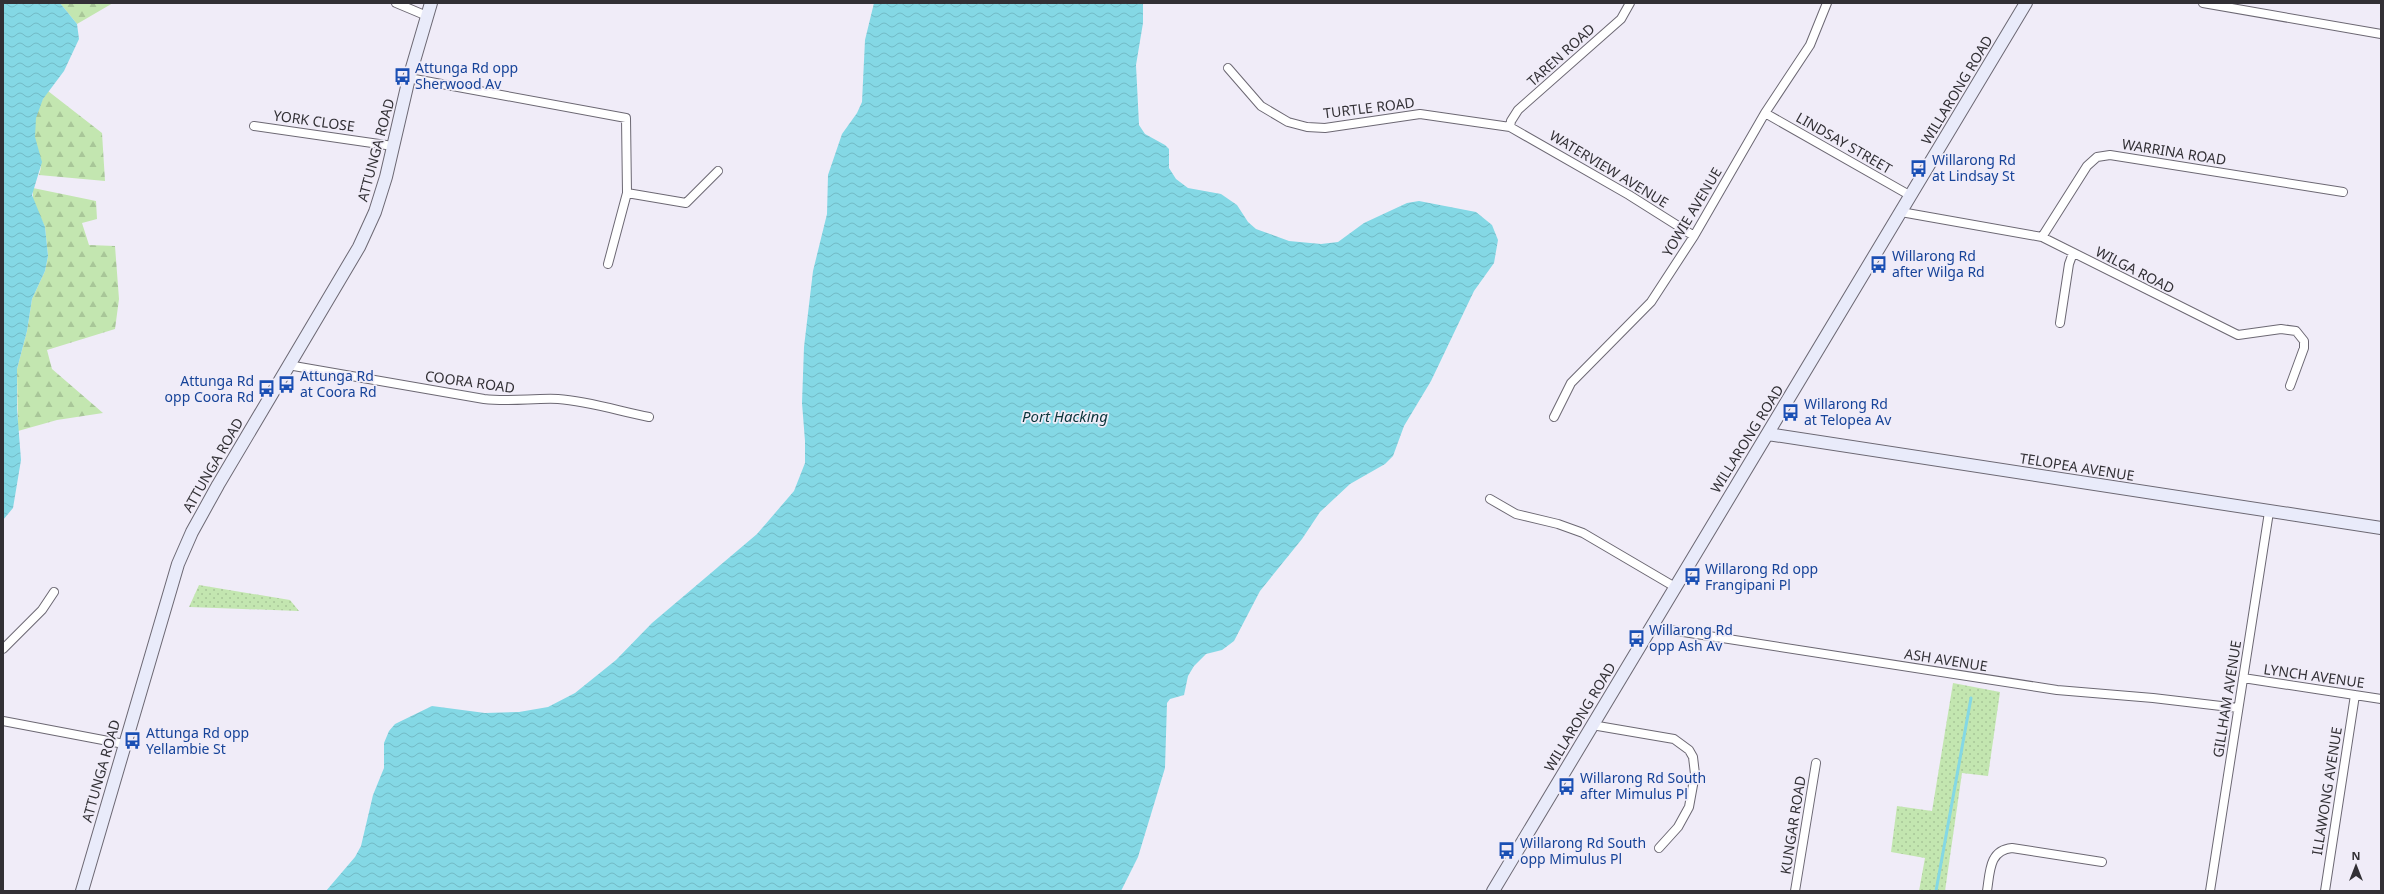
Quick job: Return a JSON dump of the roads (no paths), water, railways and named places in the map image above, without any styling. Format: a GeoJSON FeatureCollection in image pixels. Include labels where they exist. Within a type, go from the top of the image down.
{"type":"FeatureCollection","features":[{"type":"Feature","properties":{"kind":"street"},"geometry":{"type":"LineString","coordinates":[[396,3],[427,16]]}},
{"type":"Feature","properties":{"kind":"street","name":"ATTUNGA ROAD"},"geometry":{"type":"LineString","coordinates":[[82,891],[164,607],[178,564],[192,532],[288,365],[359,247],[381,195],[394,146],[409,78],[432,3]]}},
{"type":"Feature","properties":{"kind":"street","name":"TAREN ROAD"},"geometry":{"type":"LineString","coordinates":[[1510,127],[1511,121],[1518,110],[1621,19],[1630,3]]}},
{"type":"Feature","properties":{"kind":"street","name":"YOWIE AVENUE"},"geometry":{"type":"LineString","coordinates":[[1554,418],[1571,383],[1645,311],[1694,236],[1765,113],[1810,45],[1827,3]]}},
{"type":"Feature","properties":{"kind":"street","name":"WILLARONG ROAD"},"geometry":{"type":"LineString","coordinates":[[1493,891],[2026,3]]}},
{"type":"Feature","properties":{"kind":"street"},"geometry":{"type":"LineString","coordinates":[[2203,3],[2381,34]]}},
{"type":"Feature","properties":{"kind":"street","name":"TURTLE ROAD"},"geometry":{"type":"LineString","coordinates":[[1228,68],[1261,106],[1288,122],[1307,126],[1325,128],[1420,114],[1510,127]]}},
{"type":"Feature","properties":{"kind":"street"},"geometry":{"type":"LineString","coordinates":[[409,78],[626,118],[627,193],[608,264]]}},
{"type":"Feature","properties":{"kind":"street","name":"LINDSAY STREET"},"geometry":{"type":"LineString","coordinates":[[1765,113],[1910,196]]}},
{"type":"Feature","properties":{"kind":"street","name":"YORK CLOSE"},"geometry":{"type":"LineString","coordinates":[[254,126],[394,146]]}},
{"type":"Feature","properties":{"kind":"street","name":"WATERVIEW AVENUE"},"geometry":{"type":"LineString","coordinates":[[1510,127],[1622,191],[1694,236]]}},
{"type":"Feature","properties":{"kind":"street","name":"WARRINA ROAD"},"geometry":{"type":"LineString","coordinates":[[2042,237],[2086,166],[2097,157],[2110,155],[2343,192]]}},
{"type":"Feature","properties":{"kind":"street"},"geometry":{"type":"LineString","coordinates":[[627,193],[686,203],[718,171]]}},
{"type":"Feature","properties":{"kind":"street","name":"WILGA ROAD"},"geometry":{"type":"LineString","coordinates":[[1901,212],[2042,237],[2231,333],[2246,335],[2281,329],[2296,331],[2304,341],[2304,348],[2290,386]]}},
{"type":"Feature","properties":{"kind":"street"},"geometry":{"type":"LineString","coordinates":[[2060,324],[2069,264],[2073,253]]}},
{"type":"Feature","properties":{"kind":"street","name":"COORA ROAD"},"geometry":{"type":"LineString","coordinates":[[288,365],[484,399],[510,402],[557,399],[577,401],[649,417]]}},
{"type":"Feature","properties":{"kind":"street","name":"TELOPEA AVENUE"},"geometry":{"type":"LineString","coordinates":[[1768,434],[2381,528]]}},
{"type":"Feature","properties":{"kind":"street"},"geometry":{"type":"LineString","coordinates":[[1490,499],[1516,514],[1558,524],[1582,533],[1675,587]]}},
{"type":"Feature","properties":{"kind":"street","name":"GILLHAM AVENUE"},"geometry":{"type":"LineString","coordinates":[[2210,891],[2269,512]]}},
{"type":"Feature","properties":{"kind":"street"},"geometry":{"type":"LineString","coordinates":[[3,649],[42,610],[54,592]]}},
{"type":"Feature","properties":{"kind":"street","name":"ASH AVENUE"},"geometry":{"type":"LineString","coordinates":[[1651,627],[2057,690],[2153,698],[2238,708]]}},
{"type":"Feature","properties":{"kind":"street","name":"LYNCH AVENUE"},"geometry":{"type":"LineString","coordinates":[[2243,678],[2381,699]]}},
{"type":"Feature","properties":{"kind":"street","name":"ILLAWONG AVENUE"},"geometry":{"type":"LineString","coordinates":[[2325,891],[2355,695]]}},
{"type":"Feature","properties":{"kind":"street"},"geometry":{"type":"LineString","coordinates":[[3,721],[124,744]]}},
{"type":"Feature","properties":{"kind":"street"},"geometry":{"type":"LineString","coordinates":[[1592,725],[1674,739],[1689,750],[1693,757],[1695,774],[1689,807],[1678,826],[1659,848]]}},
{"type":"Feature","properties":{"kind":"street","name":"KUNGAR ROAD"},"geometry":{"type":"LineString","coordinates":[[1795,891],[1816,763]]}},
{"type":"Feature","properties":{"kind":"street"},"geometry":{"type":"LineString","coordinates":[[1987,891],[1992,864],[1998,851],[2004,848],[2102,862]]}},
{"type":"Feature","properties":{"kind":"water"},"geometry":{"type":"Polygon","coordinates":[[[3,3],[60,3],[77,24],[79,39],[64,71],[43,99],[36,118],[35,137],[42,162],[32,195],[45,227],[48,256],[45,271],[32,299],[27,331],[17,369],[17,409],[21,460],[13,508],[3,520],[3,3]]]}},
{"type":"Feature","properties":{"kind":"water","name":"Port Hacking"},"geometry":{"type":"Polygon","coordinates":[[[874,3],[1143,3],[1143,23],[1136,65],[1139,125],[1145,134],[1165,145],[1169,149],[1169,168],[1176,179],[1188,188],[1221,194],[1237,205],[1248,222],[1256,229],[1289,241],[1321,244],[1338,242],[1364,223],[1407,203],[1419,201],[1476,212],[1492,225],[1498,240],[1494,263],[1474,291],[1431,381],[1404,426],[1393,456],[1385,464],[1350,484],[1320,512],[1302,539],[1260,591],[1234,641],[1222,650],[1206,654],[1194,666],[1188,676],[1184,695],[1170,699],[1167,703],[1165,768],[1138,857],[1121,891],[326,891],[355,857],[361,846],[373,795],[384,768],[384,743],[389,731],[395,724],[432,706],[485,713],[519,712],[548,707],[575,693],[616,660],[652,623],[757,534],[794,491],[805,463],[802,403],[804,347],[813,271],[827,214],[828,175],[842,134],[857,113],[862,102],[865,40],[874,3]]]}},
{"type":"Feature","properties":{"kind":"waterway"},"geometry":{"type":"LineString","coordinates":[[1936,891],[1971,698]]}},
{"type":"Feature","properties":{"kind":"place","name":"Attunga Rd opp Sherwood Av"},"geometry":{"type":"Point","coordinates":[402,76]}},
{"type":"Feature","properties":{"kind":"place","name":"Willarong Rd at Lindsay St"},"geometry":{"type":"Point","coordinates":[1919,168]}},
{"type":"Feature","properties":{"kind":"place","name":"Willarong Rd after Wilga Rd"},"geometry":{"type":"Point","coordinates":[1879,264]}},
{"type":"Feature","properties":{"kind":"place","name":"Attunga Rd at Coora Rd"},"geometry":{"type":"Point","coordinates":[287,384]}},
{"type":"Feature","properties":{"kind":"place","name":"Attunga Rd opp Coora Rd"},"geometry":{"type":"Point","coordinates":[267,389]}},
{"type":"Feature","properties":{"kind":"place","name":"Willarong Rd at Telopea Av"},"geometry":{"type":"Point","coordinates":[1791,412]}},
{"type":"Feature","properties":{"kind":"place","name":"Willarong Rd opp Frangipani Pl"},"geometry":{"type":"Point","coordinates":[1692,577]}},
{"type":"Feature","properties":{"kind":"place","name":"Willarong Rd opp Ash Av"},"geometry":{"type":"Point","coordinates":[1636,638]}},
{"type":"Feature","properties":{"kind":"place","name":"Attunga Rd opp Yellambie St"},"geometry":{"type":"Point","coordinates":[133,741]}},
{"type":"Feature","properties":{"kind":"place","name":"Willarong Rd South after Mimulus Pl"},"geometry":{"type":"Point","coordinates":[1567,786]}},
{"type":"Feature","properties":{"kind":"place","name":"Willarong Rd South opp Mimulus Pl"},"geometry":{"type":"Point","coordinates":[1507,851]}}]}
